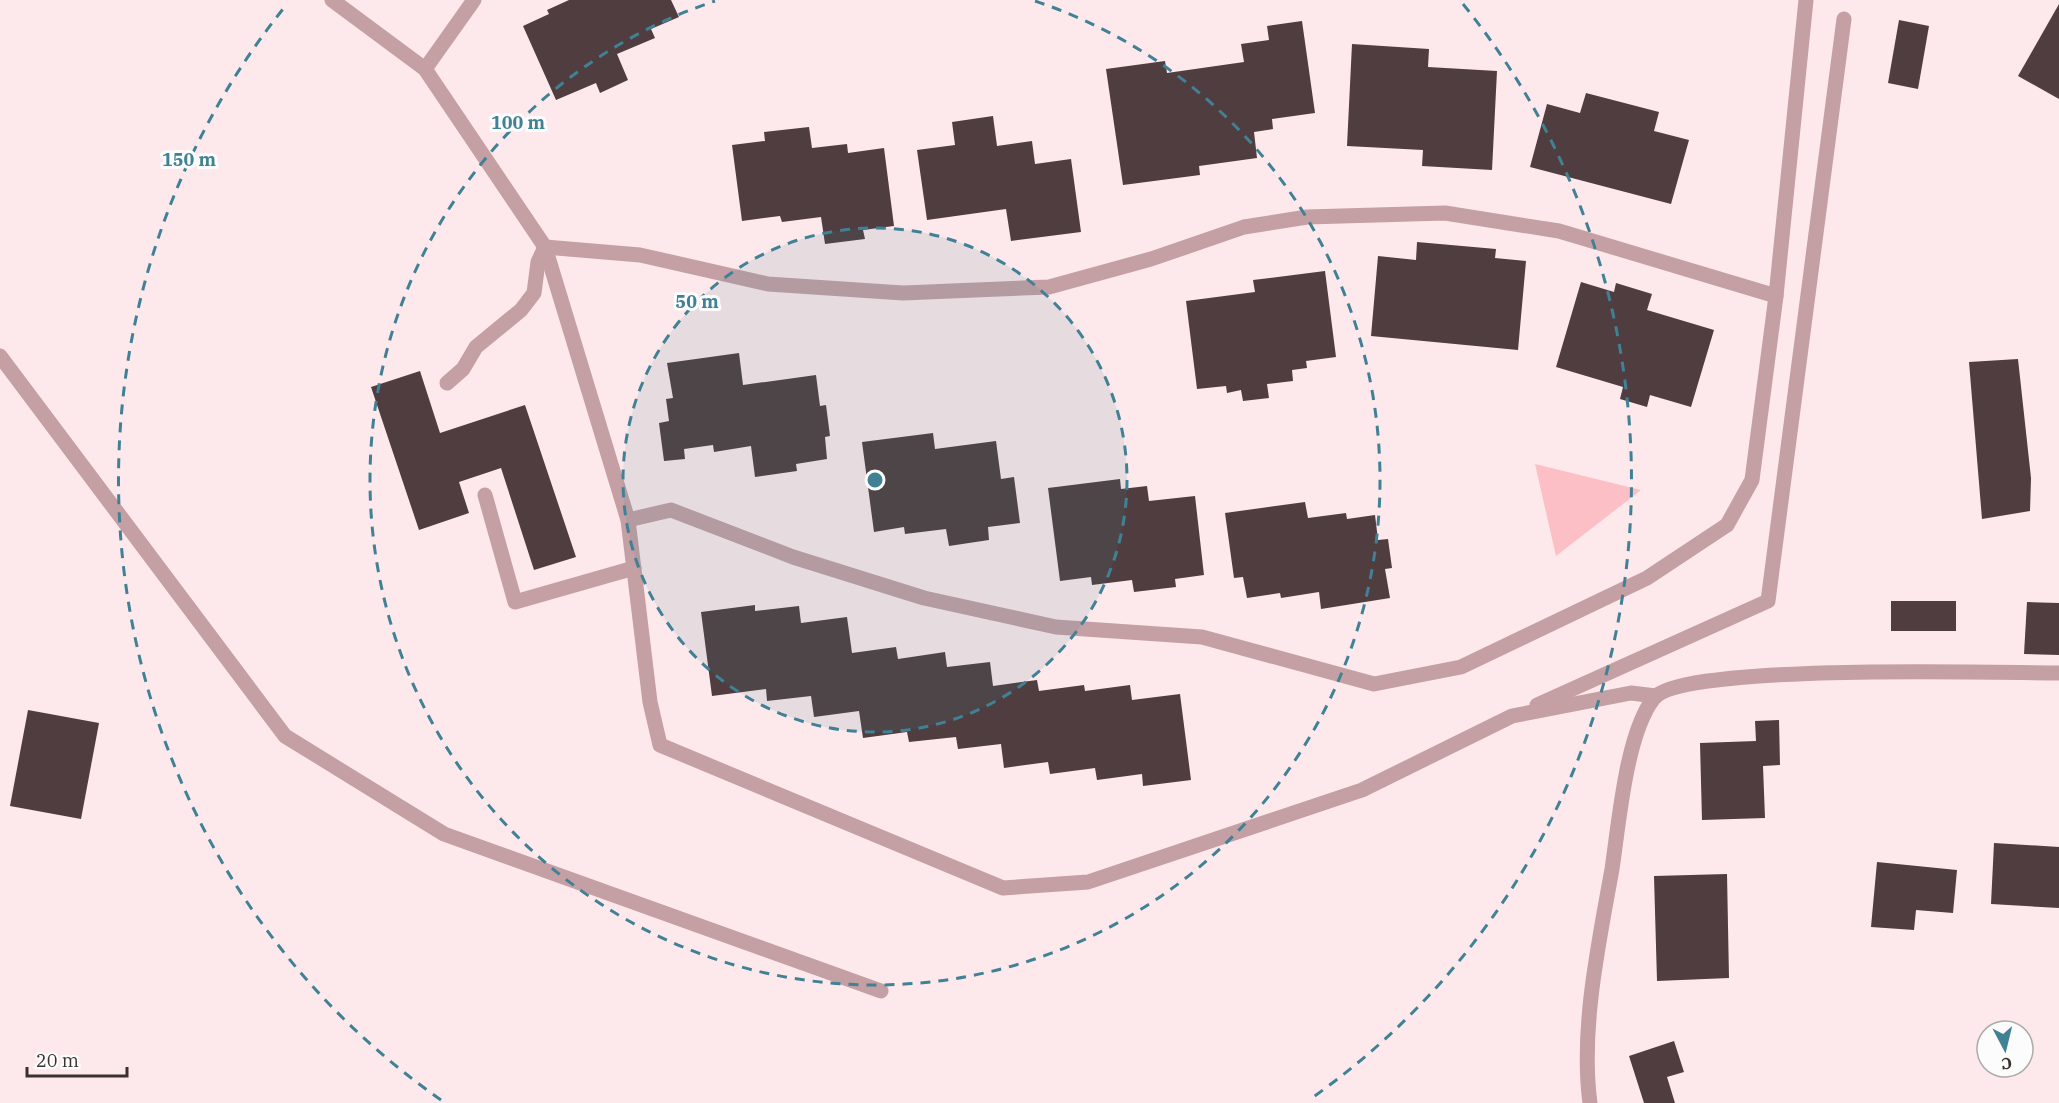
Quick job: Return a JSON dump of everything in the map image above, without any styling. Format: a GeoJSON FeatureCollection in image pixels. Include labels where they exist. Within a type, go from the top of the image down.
{"type":"FeatureCollection","features":[{"type":"Feature","properties":{"kind":"street"},"geometry":{"type":"LineString","coordinates":[[332,0],[424,69],[545,247],[628,520],[650,702],[660,745],[1003,888],[1088,882],[1351,794],[1512,716],[1768,601],[1844,19]]}},
{"type":"Feature","properties":{"kind":"street"},"geometry":{"type":"LineString","coordinates":[[424,69],[474,0]]}},
{"type":"Feature","properties":{"kind":"street"},"geometry":{"type":"LineString","coordinates":[[628,520],[671,510],[793,557],[924,598],[1056,627],[1202,637],[1374,684],[1461,667],[1647,578],[1727,525],[1752,480],[1776,296],[1806,0]]}},
{"type":"Feature","properties":{"kind":"street"},"geometry":{"type":"LineString","coordinates":[[545,247],[640,255],[768,284],[903,292],[1049,287],[1151,259],[1244,227],[1307,217],[1445,213],[1559,231],[1776,296]]}},
{"type":"Feature","properties":{"kind":"street"},"geometry":{"type":"LineString","coordinates":[[447,383],[463,369],[476,346],[521,310],[534,292],[538,262],[545,247]]}},
{"type":"Feature","properties":{"kind":"street"},"geometry":{"type":"LineString","coordinates":[[0,356],[285,736],[444,834],[881,991]]}},
{"type":"Feature","properties":{"kind":"street"},"geometry":{"type":"LineString","coordinates":[[485,495],[515,602],[634,568]]}},
{"type":"Feature","properties":{"kind":"street"},"geometry":{"type":"LineString","coordinates":[[1590,1103],[1590,997],[1629,768],[1641,718],[1656,696],[1677,686],[1702,681],[1804,673],[2059,673]]}},
{"type":"Feature","properties":{"kind":"street"},"geometry":{"type":"LineString","coordinates":[[1512,716],[1631,693],[1656,696]]}},
{"type":"Feature","properties":{"kind":"shaded area"},"geometry":{"type":"Polygon","coordinates":[[[1535,464],[1641,490],[1556,556],[1535,464]]]}},
{"type":"Feature","properties":{"kind":"building"},"geometry":{"type":"Polygon","coordinates":[[[569,0],[671,0],[679,17],[651,29],[655,38],[617,54],[628,80],[600,93],[596,83],[556,100],[523,26],[549,14],[547,10],[569,0]]]}},
{"type":"Feature","properties":{"kind":"building"},"geometry":{"type":"Polygon","coordinates":[[[2059,4],[2059,99],[2018,76],[2059,4]]]}},
{"type":"Feature","properties":{"kind":"building"},"geometry":{"type":"Polygon","coordinates":[[[1899,20],[1929,26],[1918,89],[1888,83],[1899,20]]]}},
{"type":"Feature","properties":{"kind":"building"},"geometry":{"type":"Polygon","coordinates":[[[1302,21],[1315,113],[1272,119],[1273,129],[1254,132],[1257,158],[1199,166],[1200,175],[1123,185],[1106,69],[1165,61],[1167,73],[1244,62],[1241,44],[1269,40],[1267,26],[1302,21]]]}},
{"type":"Feature","properties":{"kind":"building"},"geometry":{"type":"Polygon","coordinates":[[[1352,44],[1429,49],[1428,67],[1497,71],[1492,170],[1422,166],[1423,150],[1347,146],[1352,44]]]}},
{"type":"Feature","properties":{"kind":"building"},"geometry":{"type":"Polygon","coordinates":[[[1586,93],[1659,112],[1654,131],[1689,140],[1671,204],[1530,167],[1547,104],[1580,113],[1586,93]]]}},
{"type":"Feature","properties":{"kind":"building"},"geometry":{"type":"Polygon","coordinates":[[[993,116],[997,146],[1032,141],[1035,164],[1071,159],[1081,232],[1011,241],[1006,209],[927,220],[917,150],[955,145],[952,122],[993,116]]]}},
{"type":"Feature","properties":{"kind":"building"},"geometry":{"type":"Polygon","coordinates":[[[809,127],[812,148],[847,144],[848,153],[884,148],[894,226],[863,230],[865,239],[825,244],[821,217],[782,222],[780,216],[742,221],[732,145],[765,141],[764,132],[809,127]]]}},
{"type":"Feature","properties":{"kind":"building"},"geometry":{"type":"Polygon","coordinates":[[[1417,242],[1496,249],[1495,258],[1526,261],[1518,350],[1371,336],[1378,256],[1416,260],[1417,242]]]}},
{"type":"Feature","properties":{"kind":"building"},"geometry":{"type":"Polygon","coordinates":[[[1325,271],[1336,357],[1306,361],[1307,368],[1292,370],[1293,381],[1267,384],[1269,398],[1243,401],[1241,390],[1227,393],[1226,386],[1197,389],[1186,301],[1255,292],[1253,280],[1325,271]]]}},
{"type":"Feature","properties":{"kind":"building"},"geometry":{"type":"Polygon","coordinates":[[[1581,282],[1614,292],[1616,283],[1652,294],[1647,310],[1714,330],[1691,407],[1650,395],[1647,407],[1620,399],[1623,387],[1556,367],[1581,282]]]}},
{"type":"Feature","properties":{"kind":"building"},"geometry":{"type":"Polygon","coordinates":[[[739,353],[743,385],[816,375],[820,406],[826,405],[830,436],[825,437],[827,459],[796,464],[797,471],[755,477],[751,446],[714,452],[713,445],[684,449],[685,459],[664,461],[659,423],[669,421],[666,399],[673,398],[667,363],[739,353]]]}},
{"type":"Feature","properties":{"kind":"building"},"geometry":{"type":"Polygon","coordinates":[[[2018,359],[2031,478],[2030,511],[1982,519],[1969,362],[2018,359]]]}},
{"type":"Feature","properties":{"kind":"building"},"geometry":{"type":"Polygon","coordinates":[[[420,371],[440,433],[525,405],[576,557],[534,570],[501,468],[459,482],[469,513],[419,530],[371,387],[420,371]]]}},
{"type":"Feature","properties":{"kind":"building"},"geometry":{"type":"Polygon","coordinates":[[[933,433],[935,449],[996,441],[1001,479],[1014,477],[1020,523],[988,527],[989,540],[949,546],[946,529],[905,534],[904,527],[874,532],[862,442],[933,433]]]}},
{"type":"Feature","properties":{"kind":"building"},"geometry":{"type":"Polygon","coordinates":[[[1120,479],[1121,489],[1147,486],[1149,501],[1195,496],[1204,575],[1175,579],[1176,587],[1134,592],[1132,580],[1092,585],[1091,577],[1060,581],[1048,488],[1120,479]]]}},
{"type":"Feature","properties":{"kind":"building"},"geometry":{"type":"Polygon","coordinates":[[[1305,502],[1308,518],[1346,513],[1347,519],[1375,515],[1378,540],[1388,539],[1392,568],[1385,569],[1390,598],[1321,609],[1319,592],[1281,598],[1280,593],[1247,598],[1243,577],[1234,578],[1225,513],[1305,502]]]}},
{"type":"Feature","properties":{"kind":"building"},"geometry":{"type":"Polygon","coordinates":[[[1891,601],[1956,601],[1956,631],[1891,631],[1891,601]]]}},
{"type":"Feature","properties":{"kind":"building"},"geometry":{"type":"Polygon","coordinates":[[[2027,602],[2059,603],[2059,655],[2024,654],[2027,602]]]}},
{"type":"Feature","properties":{"kind":"building"},"geometry":{"type":"Polygon","coordinates":[[[755,605],[755,611],[799,606],[801,623],[847,617],[852,653],[896,647],[898,659],[945,652],[947,667],[990,662],[993,686],[1037,680],[1039,691],[1084,685],[1085,691],[1130,685],[1132,700],[1180,694],[1191,780],[1143,786],[1142,774],[1097,780],[1095,768],[1050,774],[1048,762],[1004,768],[1001,744],[958,749],[956,737],[909,742],[907,732],[863,738],[859,711],[814,717],[811,696],[767,701],[766,689],[712,696],[701,612],[755,605]]]}},
{"type":"Feature","properties":{"kind":"building"},"geometry":{"type":"Polygon","coordinates":[[[28,710],[99,723],[81,819],[10,806],[28,710]]]}},
{"type":"Feature","properties":{"kind":"building"},"geometry":{"type":"Polygon","coordinates":[[[1779,720],[1780,765],[1763,766],[1765,818],[1702,820],[1700,743],[1756,741],[1755,721],[1779,720]]]}},
{"type":"Feature","properties":{"kind":"building"},"geometry":{"type":"Polygon","coordinates":[[[1994,843],[2059,847],[2059,908],[1991,904],[1994,843]]]}},
{"type":"Feature","properties":{"kind":"building"},"geometry":{"type":"Polygon","coordinates":[[[1877,862],[1957,870],[1953,913],[1916,910],[1914,930],[1871,927],[1877,862]]]}},
{"type":"Feature","properties":{"kind":"building"},"geometry":{"type":"Polygon","coordinates":[[[1727,874],[1729,978],[1657,981],[1654,876],[1727,874]]]}},
{"type":"Feature","properties":{"kind":"building"},"geometry":{"type":"Polygon","coordinates":[[[1674,1041],[1684,1072],[1667,1077],[1675,1103],[1644,1103],[1629,1056],[1674,1041]]]}}]}
